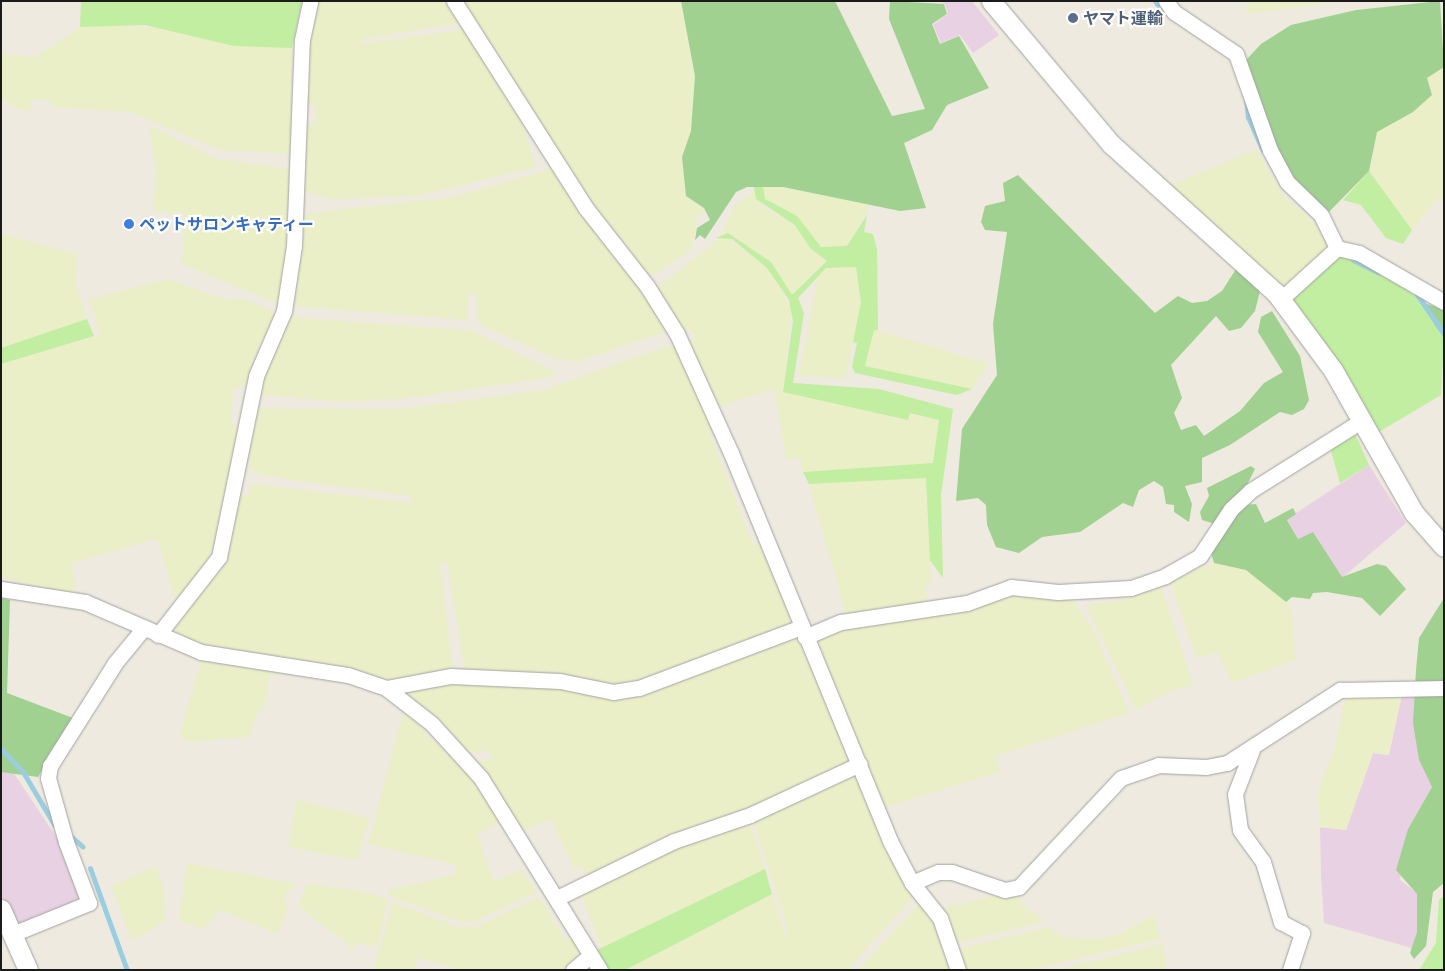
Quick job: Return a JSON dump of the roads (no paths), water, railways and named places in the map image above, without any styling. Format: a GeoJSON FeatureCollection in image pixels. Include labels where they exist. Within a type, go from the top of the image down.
{"type":"FeatureCollection","features":[{"type":"Feature","properties":{"kind":"street"},"geometry":{"type":"LineString","coordinates":[[158,635],[219,557],[256,376],[284,311],[294,246],[302,40],[310,1]]}},
{"type":"Feature","properties":{"kind":"street"},"geometry":{"type":"LineString","coordinates":[[454,1],[585,207],[647,286],[677,334],[912,883],[940,918],[958,970]]}},
{"type":"Feature","properties":{"kind":"street"},"geometry":{"type":"LineString","coordinates":[[991,1],[1111,144],[1280,299],[1334,370],[1414,513],[1444,547]]}},
{"type":"Feature","properties":{"kind":"street"},"geometry":{"type":"LineString","coordinates":[[1166,1],[1174,12],[1236,54],[1270,150],[1287,182],[1321,216],[1337,248]]}},
{"type":"Feature","properties":{"kind":"street"},"geometry":{"type":"LineString","coordinates":[[1280,299],[1337,248]]}},
{"type":"Feature","properties":{"kind":"street"},"geometry":{"type":"LineString","coordinates":[[1337,248],[1359,253],[1444,302]]}},
{"type":"Feature","properties":{"kind":"street"},"geometry":{"type":"LineString","coordinates":[[386,688],[451,676],[560,681],[613,692],[639,688],[803,632],[841,622],[967,603],[1011,587],[1058,592],[1131,588],[1165,576],[1200,556],[1231,508],[1250,491],[1361,421]]}},
{"type":"Feature","properties":{"kind":"street"},"geometry":{"type":"LineString","coordinates":[[1,589],[85,602],[143,629],[202,652],[348,675],[386,688],[432,724],[481,778],[600,970]]}},
{"type":"Feature","properties":{"kind":"street"},"geometry":{"type":"LineString","coordinates":[[14,933],[89,903],[66,842],[48,778],[50,766],[115,663],[143,629]]}},
{"type":"Feature","properties":{"kind":"street"},"geometry":{"type":"LineString","coordinates":[[912,883],[938,872],[952,872],[1005,890],[1019,887],[1121,778],[1158,765],[1206,768],[1227,763],[1252,750],[1340,690],[1444,688]]}},
{"type":"Feature","properties":{"kind":"street"},"geometry":{"type":"LineString","coordinates":[[1252,750],[1235,794],[1240,830],[1263,862],[1281,922],[1302,933],[1290,970]]}},
{"type":"Feature","properties":{"kind":"street"},"geometry":{"type":"LineString","coordinates":[[557,898],[674,841],[750,815],[860,764]]}},
{"type":"Feature","properties":{"kind":"street"},"geometry":{"type":"LineString","coordinates":[[1,908],[14,933],[28,970]]}},
{"type":"Feature","properties":{"kind":"street"},"geometry":{"type":"LineString","coordinates":[[573,970],[592,955]]}},
{"type":"Feature","properties":{"kind":"waterway"},"geometry":{"type":"LineString","coordinates":[[1155,1],[1163,12]]}},
{"type":"Feature","properties":{"kind":"waterway"},"geometry":{"type":"LineString","coordinates":[[1246,99],[1248,117],[1263,150]]}},
{"type":"Feature","properties":{"kind":"waterway"},"geometry":{"type":"LineString","coordinates":[[1353,260],[1378,272]]}},
{"type":"Feature","properties":{"kind":"waterway"},"geometry":{"type":"LineString","coordinates":[[1416,293],[1444,334]]}},
{"type":"Feature","properties":{"kind":"waterway"},"geometry":{"type":"LineString","coordinates":[[1,749],[23,772],[55,826]]}},
{"type":"Feature","properties":{"kind":"waterway"},"geometry":{"type":"LineString","coordinates":[[73,838],[83,847]]}},
{"type":"Feature","properties":{"kind":"waterway"},"geometry":{"type":"LineString","coordinates":[[90,868],[127,970]]}},
{"type":"Feature","properties":{"kind":"place","name":"ヤマト運輸"},"geometry":{"type":"Point","coordinates":[1073,18]}},
{"type":"Feature","properties":{"kind":"place","name":"ペットサロンキャティー"},"geometry":{"type":"Point","coordinates":[129,224]}}]}
